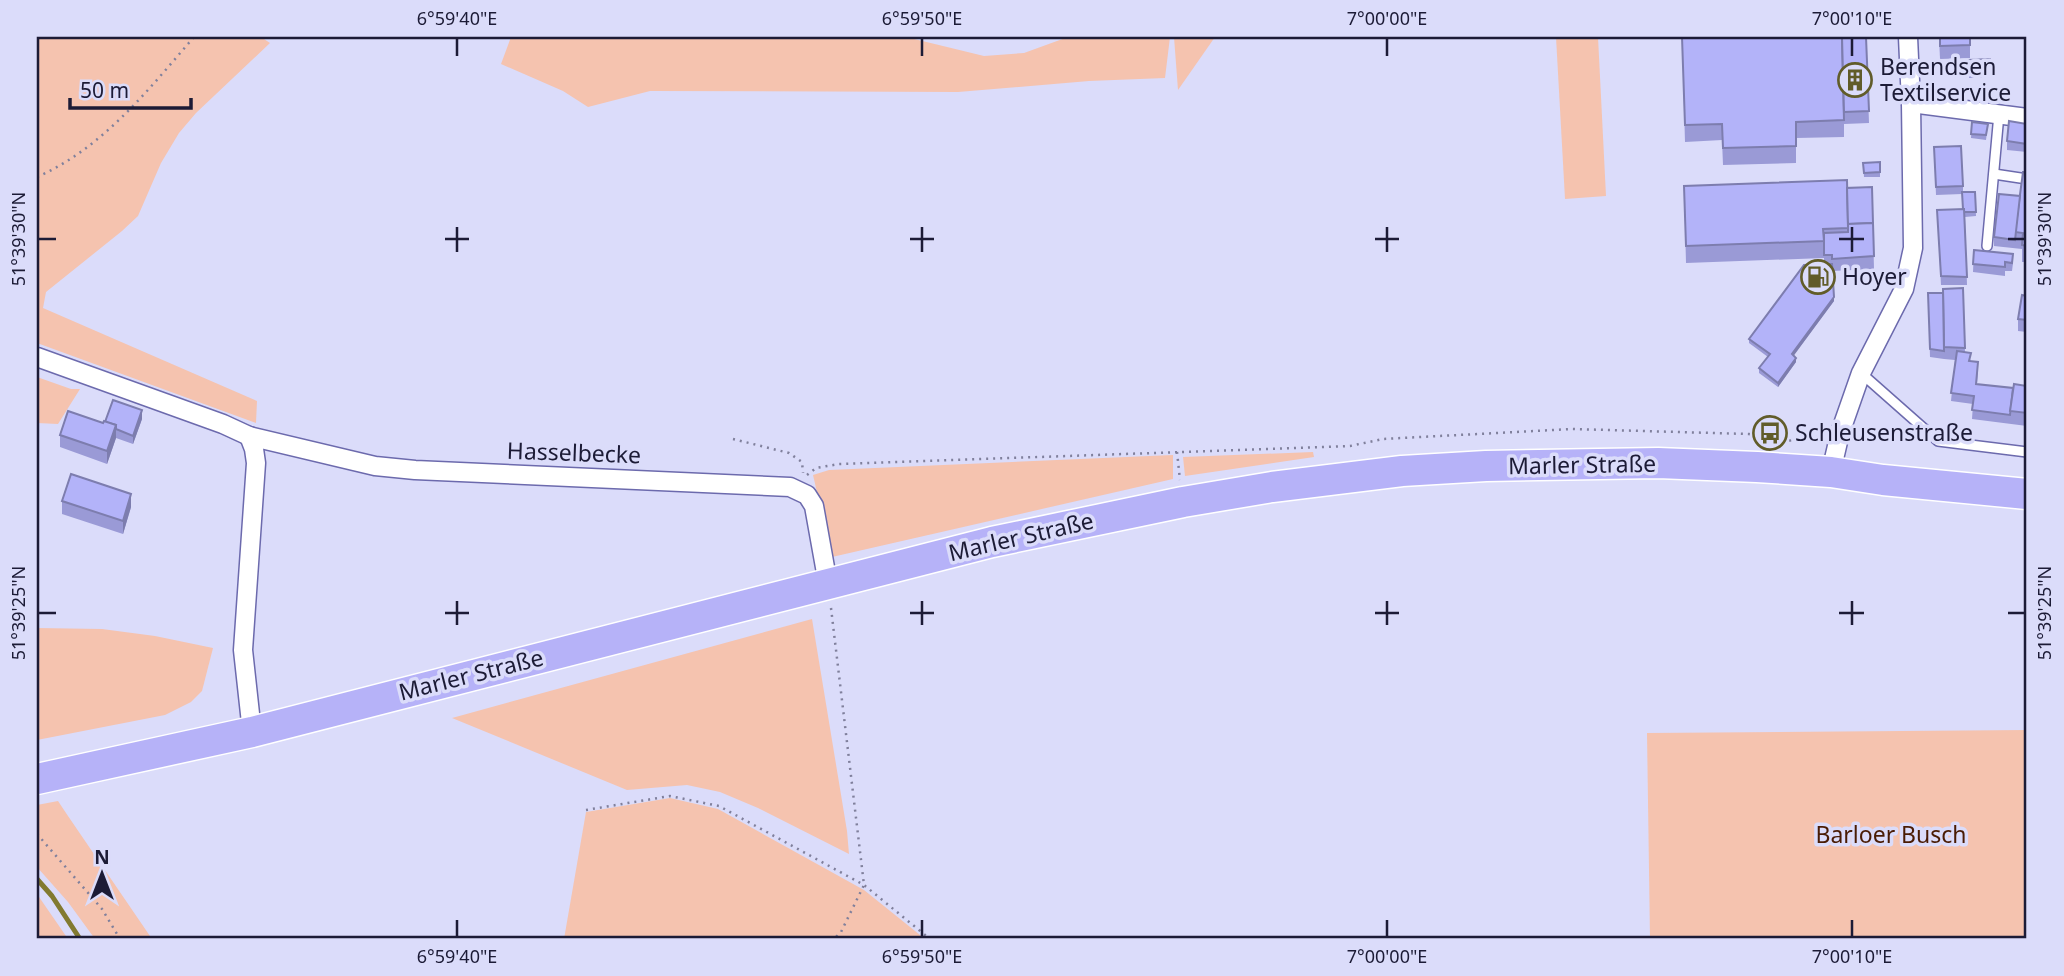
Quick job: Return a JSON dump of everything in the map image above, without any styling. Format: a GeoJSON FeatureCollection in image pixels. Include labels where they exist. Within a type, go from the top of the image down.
{"type":"FeatureCollection","features":[{"type":"Feature","properties":{"kind":"main road","name":"Marler Straße"},"geometry":{"type":"LineString","coordinates":[[47,777],[252,732],[992,542],[1183,502],[1357,476],[1486,466],[1658,463],[1831,472],[1883,480],[2027,494]]}},
{"type":"Feature","properties":{"kind":"street"},"geometry":{"type":"LineString","coordinates":[[1831,472],[1840,433],[1861,373],[1904,289],[1911,264],[1913,248],[1908,37]]}},
{"type":"Feature","properties":{"kind":"street"},"geometry":{"type":"LineString","coordinates":[[1911,103],[2027,118]]}},
{"type":"Feature","properties":{"kind":"street","name":"Hasselbecke"},"geometry":{"type":"LineString","coordinates":[[37,357],[223,424],[249,436],[374,466],[591,479],[781,485],[799,490]]}},
{"type":"Feature","properties":{"kind":"street"},"geometry":{"type":"LineString","coordinates":[[249,436],[256,463],[243,650],[252,732]]}},
{"type":"Feature","properties":{"kind":"street"},"geometry":{"type":"LineString","coordinates":[[799,490],[807,495],[814,506],[828,584]]}},
{"type":"Feature","properties":{"kind":"lane"},"geometry":{"type":"LineString","coordinates":[[1987,246],[1999,114]]}},
{"type":"Feature","properties":{"kind":"lane"},"geometry":{"type":"LineString","coordinates":[[1994,174],[2027,179]]}},
{"type":"Feature","properties":{"kind":"lane"},"geometry":{"type":"LineString","coordinates":[[1861,373],[1938,441],[2027,452]]}},
{"type":"Feature","properties":{"kind":"path"},"geometry":{"type":"LineString","coordinates":[[37,177],[104,135],[194,37]]}},
{"type":"Feature","properties":{"kind":"path"},"geometry":{"type":"LineString","coordinates":[[799,490],[807,476],[816,468],[839,464],[1350,446],[1383,439],[1572,429],[1749,434],[1787,441],[1840,433]]}},
{"type":"Feature","properties":{"kind":"path"},"geometry":{"type":"LineString","coordinates":[[733,439],[789,453],[802,462],[803,473],[799,490]]}},
{"type":"Feature","properties":{"kind":"path"},"geometry":{"type":"LineString","coordinates":[[1177,452],[1183,502]]}},
{"type":"Feature","properties":{"kind":"path"},"geometry":{"type":"LineString","coordinates":[[828,584],[864,885],[841,932],[834,939]]}},
{"type":"Feature","properties":{"kind":"path"},"geometry":{"type":"LineString","coordinates":[[586,810],[670,796],[719,806],[864,885],[930,939]]}},
{"type":"Feature","properties":{"kind":"path"},"geometry":{"type":"LineString","coordinates":[[37,834],[102,909],[120,939]]}},
{"type":"Feature","properties":{"kind":"green space"},"geometry":{"type":"Polygon","coordinates":[[[37,37],[261,37],[270,43],[196,113],[179,133],[161,163],[138,216],[46,292],[43,308],[257,401],[256,423],[37,343],[37,37]]]}},
{"type":"Feature","properties":{"kind":"green space"},"geometry":{"type":"Polygon","coordinates":[[[511,37],[906,37],[984,56],[1024,53],[1068,37],[1170,37],[1165,78],[1089,81],[958,92],[650,91],[588,107],[563,91],[501,64],[511,37]]]}},
{"type":"Feature","properties":{"kind":"green space"},"geometry":{"type":"Polygon","coordinates":[[[1174,37],[1215,37],[1178,90],[1174,37]]]}},
{"type":"Feature","properties":{"kind":"green space"},"geometry":{"type":"Polygon","coordinates":[[[1556,37],[1598,37],[1606,196],[1565,199],[1556,37]]]}},
{"type":"Feature","properties":{"kind":"green space"},"geometry":{"type":"Polygon","coordinates":[[[37,377],[71,389],[80,389],[58,424],[37,423],[37,377]]]}},
{"type":"Feature","properties":{"kind":"green space"},"geometry":{"type":"Polygon","coordinates":[[[1313,452],[1314,457],[1185,476],[1183,457],[1313,452]]]}},
{"type":"Feature","properties":{"kind":"green space"},"geometry":{"type":"Polygon","coordinates":[[[1173,455],[1173,479],[832,557],[813,475],[829,470],[1173,455]]]}},
{"type":"Feature","properties":{"kind":"green space"},"geometry":{"type":"Polygon","coordinates":[[[812,619],[849,854],[720,792],[687,785],[627,790],[452,718],[812,619]]]}},
{"type":"Feature","properties":{"kind":"green space"},"geometry":{"type":"Polygon","coordinates":[[[37,628],[102,629],[213,648],[202,691],[191,702],[165,715],[37,740],[37,628]]]}},
{"type":"Feature","properties":{"kind":"green space","name":"Barloer Busch"},"geometry":{"type":"Polygon","coordinates":[[[2027,730],[2027,939],[1650,939],[1647,733],[2027,730]]]}},
{"type":"Feature","properties":{"kind":"green space"},"geometry":{"type":"Polygon","coordinates":[[[670,798],[718,809],[864,890],[925,939],[564,939],[586,812],[670,798]]]}},
{"type":"Feature","properties":{"kind":"green space"},"geometry":{"type":"Polygon","coordinates":[[[58,801],[152,939],[95,939],[68,902],[37,867],[37,805],[58,801]]]}},
{"type":"Feature","properties":{"kind":"green space"},"geometry":{"type":"Polygon","coordinates":[[[37,894],[68,939],[37,939],[37,894]]]}},
{"type":"Feature","properties":{"kind":"building"},"geometry":{"type":"Polygon","coordinates":[[[1682,37],[1842,37],[1844,120],[1796,122],[1796,146],[1723,148],[1722,124],[1685,125],[1682,37]]]}},
{"type":"Feature","properties":{"kind":"building","name":"Berendsen Textilservice"},"geometry":{"type":"Polygon","coordinates":[[[1842,37],[1866,37],[1869,111],[1844,112],[1842,37]]]}},
{"type":"Feature","properties":{"kind":"building"},"geometry":{"type":"Polygon","coordinates":[[[1940,37],[1970,37],[1970,45],[1940,46],[1940,37]]]}},
{"type":"Feature","properties":{"kind":"building"},"geometry":{"type":"Polygon","coordinates":[[[1990,59],[1990,72],[1969,73],[1969,60],[1990,59]]]}},
{"type":"Feature","properties":{"kind":"building"},"geometry":{"type":"Polygon","coordinates":[[[2009,121],[2027,124],[2027,144],[2007,141],[2009,121]]]}},
{"type":"Feature","properties":{"kind":"building"},"geometry":{"type":"Polygon","coordinates":[[[1972,122],[1988,124],[1986,135],[1971,134],[1972,122]]]}},
{"type":"Feature","properties":{"kind":"building"},"geometry":{"type":"Polygon","coordinates":[[[1961,146],[1963,186],[1936,187],[1934,147],[1961,146]]]}},
{"type":"Feature","properties":{"kind":"building"},"geometry":{"type":"Polygon","coordinates":[[[1880,162],[1880,172],[1864,173],[1863,163],[1880,162]]]}},
{"type":"Feature","properties":{"kind":"building"},"geometry":{"type":"Polygon","coordinates":[[[2023,172],[2027,172],[2027,246],[2022,245],[2023,233],[2015,232],[2023,172]]]}},
{"type":"Feature","properties":{"kind":"building"},"geometry":{"type":"Polygon","coordinates":[[[1847,180],[1848,228],[1823,229],[1824,241],[1686,246],[1684,186],[1847,180]]]}},
{"type":"Feature","properties":{"kind":"building"},"geometry":{"type":"Polygon","coordinates":[[[1872,187],[1873,223],[1848,224],[1847,188],[1872,187]]]}},
{"type":"Feature","properties":{"kind":"building"},"geometry":{"type":"Polygon","coordinates":[[[1962,192],[1975,192],[1976,212],[1964,212],[1962,192]]]}},
{"type":"Feature","properties":{"kind":"building"},"geometry":{"type":"Polygon","coordinates":[[[1999,194],[2020,196],[2015,240],[1994,237],[1999,194]]]}},
{"type":"Feature","properties":{"kind":"building"},"geometry":{"type":"Polygon","coordinates":[[[1964,209],[1967,277],[1941,276],[1937,210],[1964,209]]]}},
{"type":"Feature","properties":{"kind":"building"},"geometry":{"type":"Polygon","coordinates":[[[1873,223],[1874,256],[1832,259],[1832,255],[1824,255],[1824,233],[1848,232],[1848,224],[1873,223]]]}},
{"type":"Feature","properties":{"kind":"building"},"geometry":{"type":"Polygon","coordinates":[[[1974,250],[2013,254],[2012,263],[2005,262],[2005,267],[1973,264],[1974,250]]]}},
{"type":"Feature","properties":{"kind":"building"},"geometry":{"type":"Polygon","coordinates":[[[1832,264],[1834,297],[1792,354],[1796,358],[1778,383],[1759,368],[1770,354],[1749,339],[1804,265],[1832,264]]]}},
{"type":"Feature","properties":{"kind":"building"},"geometry":{"type":"Polygon","coordinates":[[[1963,288],[1965,348],[1944,347],[1943,289],[1963,288]]]}},
{"type":"Feature","properties":{"kind":"building"},"geometry":{"type":"Polygon","coordinates":[[[1928,293],[1943,293],[1944,351],[1930,349],[1928,293]]]}},
{"type":"Feature","properties":{"kind":"building"},"geometry":{"type":"Polygon","coordinates":[[[2022,295],[2027,296],[2027,320],[2018,319],[2022,295]]]}},
{"type":"Feature","properties":{"kind":"building"},"geometry":{"type":"Polygon","coordinates":[[[1957,351],[1971,353],[1969,361],[1978,362],[1976,384],[2013,388],[2010,415],[1972,410],[1974,396],[1951,393],[1957,351]]]}},
{"type":"Feature","properties":{"kind":"building"},"geometry":{"type":"Polygon","coordinates":[[[2014,384],[2027,386],[2027,413],[2010,411],[2014,384]]]}},
{"type":"Feature","properties":{"kind":"building"},"geometry":{"type":"Polygon","coordinates":[[[113,400],[142,410],[133,436],[116,429],[116,425],[105,422],[113,400]]]}},
{"type":"Feature","properties":{"kind":"building"},"geometry":{"type":"Polygon","coordinates":[[[68,411],[116,425],[107,451],[60,435],[68,411]]]}},
{"type":"Feature","properties":{"kind":"building"},"geometry":{"type":"Polygon","coordinates":[[[71,474],[131,494],[123,521],[62,501],[71,474]]]}},
{"type":"Feature","properties":{"kind":"waterway"},"geometry":{"type":"LineString","coordinates":[[37,879],[52,896],[80,939]]}},
{"type":"Feature","properties":{"kind":"place","name":"Berendsen Textilservice"},"geometry":{"type":"Point","coordinates":[1855,80]}},
{"type":"Feature","properties":{"kind":"place","name":"Hoyer"},"geometry":{"type":"Point","coordinates":[1818,277]}},
{"type":"Feature","properties":{"kind":"place","name":"Schleusenstraße"},"geometry":{"type":"Point","coordinates":[1770,433]}}]}
